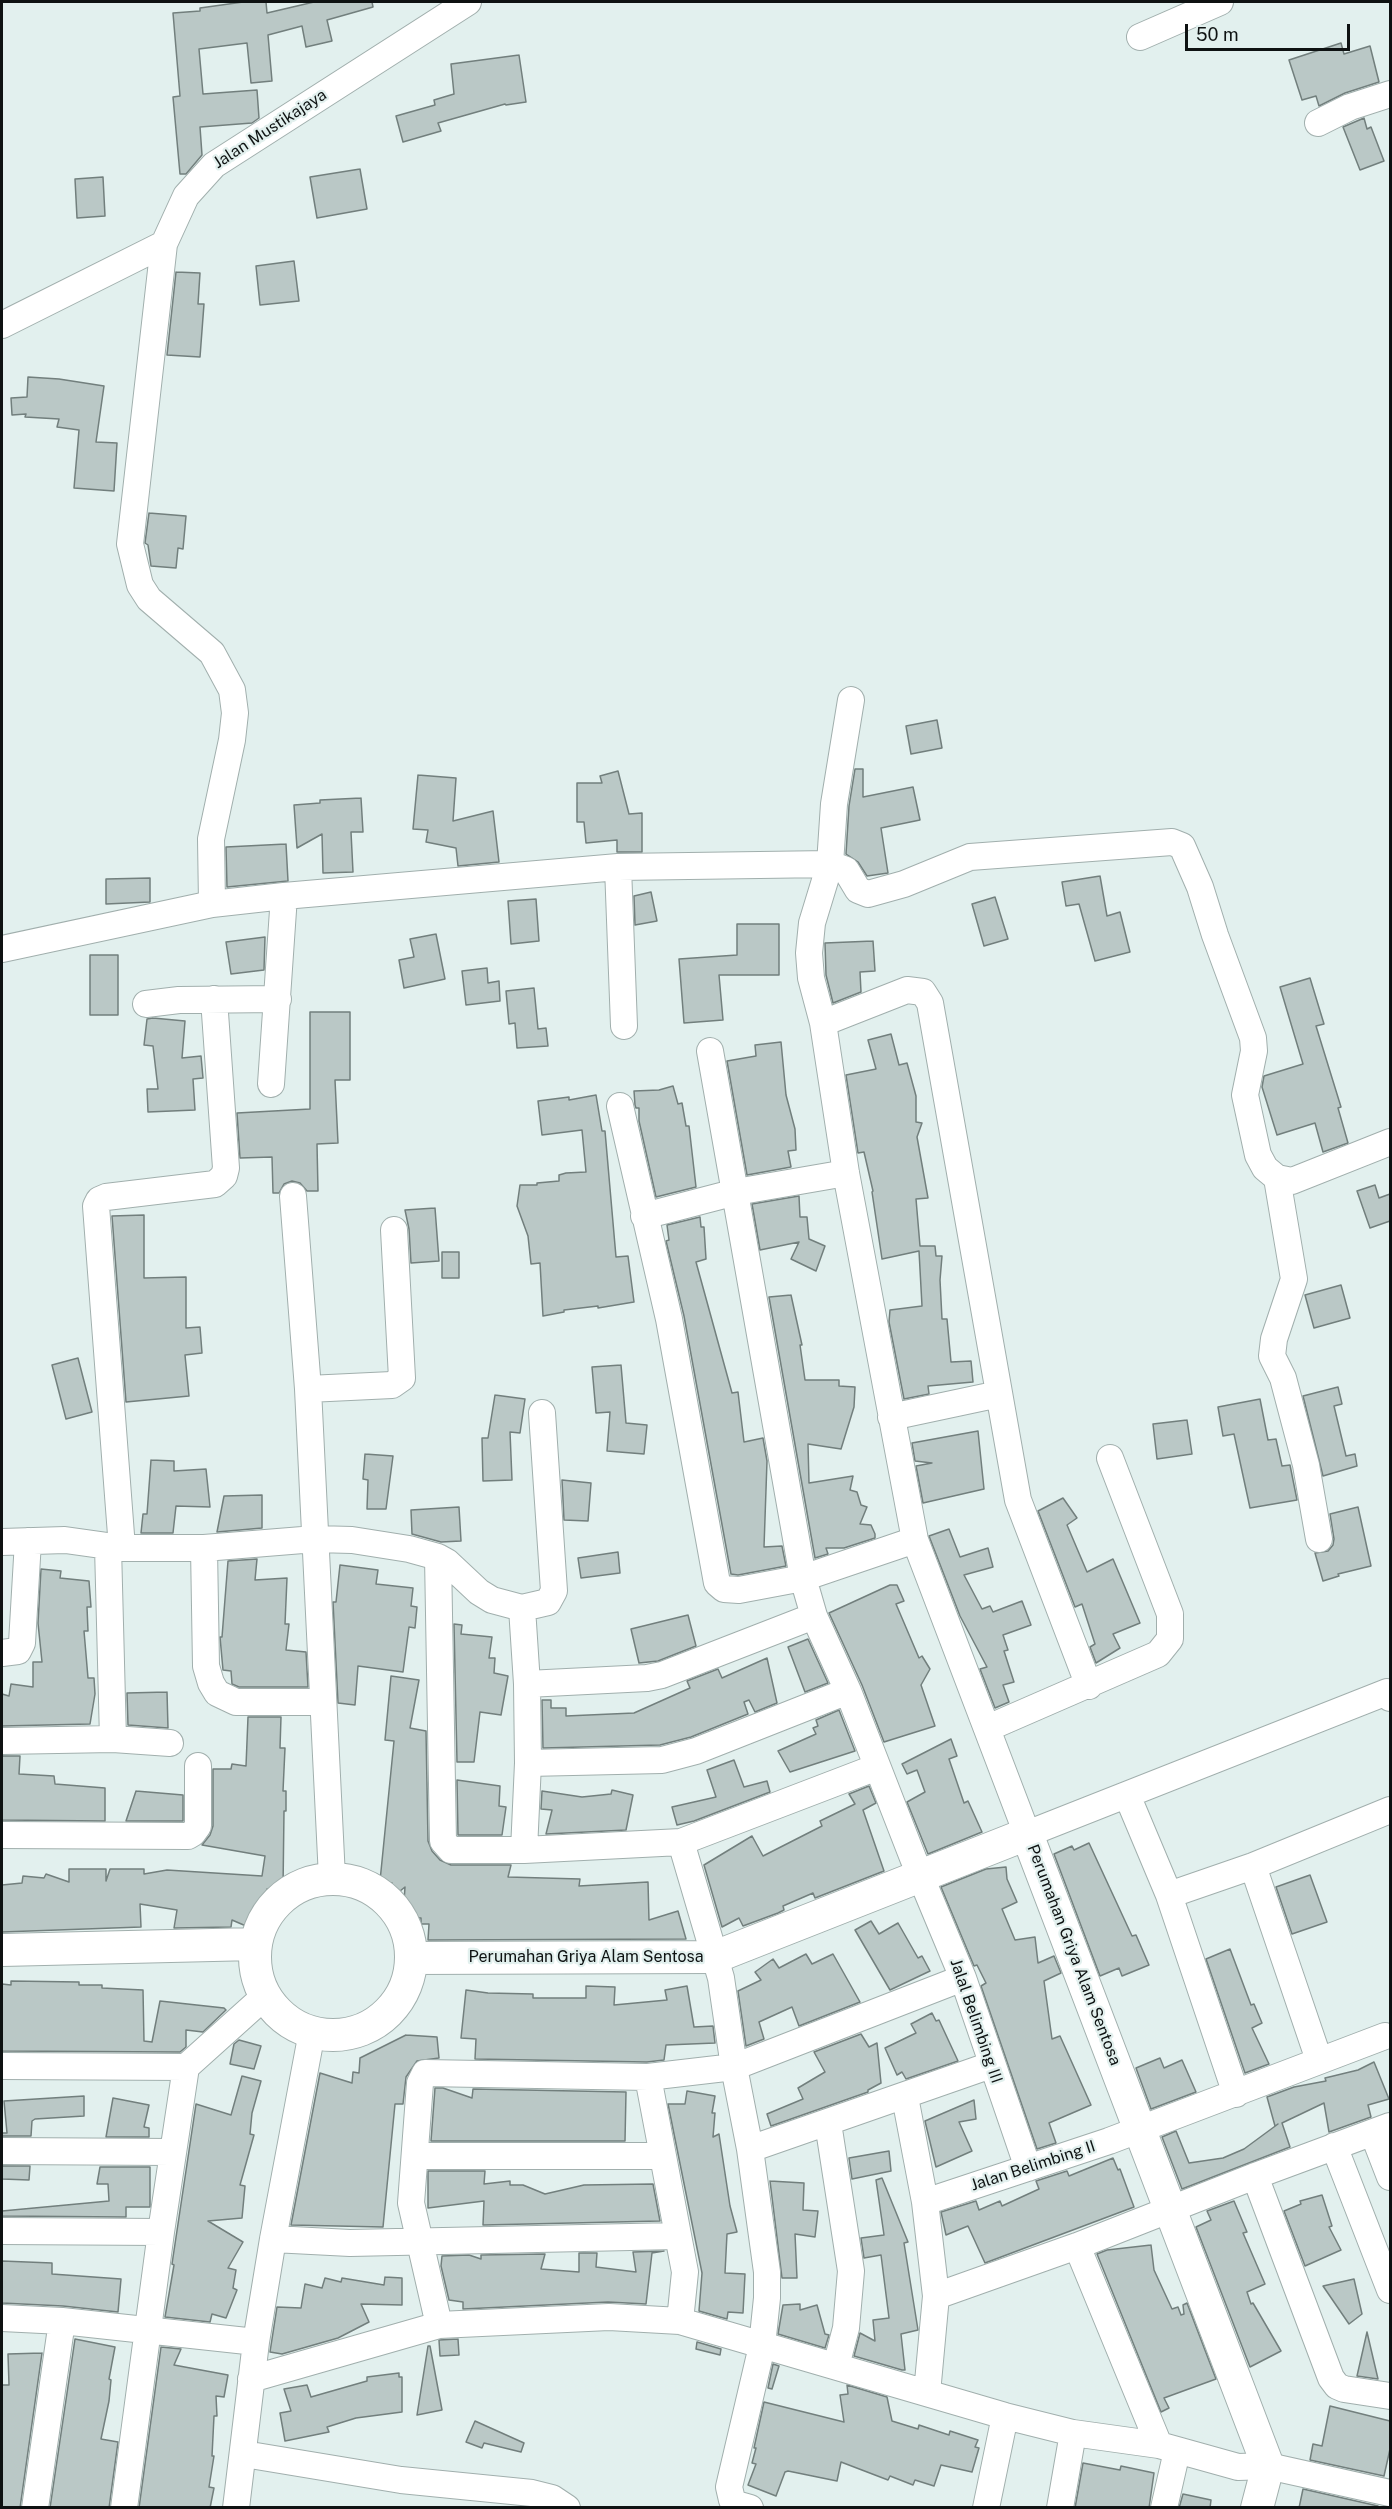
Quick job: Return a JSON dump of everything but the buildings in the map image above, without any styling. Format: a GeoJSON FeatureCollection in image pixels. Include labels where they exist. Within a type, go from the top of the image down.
{"type":"FeatureCollection","features":[{"type":"Feature","properties":{"kind":"street","name":"Jalan Mustikajaya"},"geometry":{"type":"LineString","coordinates":[[212,904],[211,839],[232,740],[235,713],[232,690],[212,653],[149,599],[140,585],[130,544],[164,243],[186,196],[214,165],[468,2]]}},
{"type":"Feature","properties":{"kind":"street"},"geometry":{"type":"LineString","coordinates":[[1140,37],[1220,2]]}},
{"type":"Feature","properties":{"kind":"street"},"geometry":{"type":"LineString","coordinates":[[1318,123],[1350,107],[1390,94]]}},
{"type":"Feature","properties":{"kind":"street"},"geometry":{"type":"LineString","coordinates":[[2,326],[164,243]]}},
{"type":"Feature","properties":{"kind":"street"},"geometry":{"type":"LineString","coordinates":[[851,700],[834,804],[830,864],[814,913],[809,953],[811,978],[823,1023],[846,1173],[915,1540],[1027,1834],[1388,1692],[1390,1698]]}},
{"type":"Feature","properties":{"kind":"street"},"geometry":{"type":"LineString","coordinates":[[2,949],[212,904],[284,896],[618,867],[830,864],[846,870],[858,890],[868,894],[895,888],[961,859],[978,855],[1172,842],[1182,846],[1200,887],[1253,1038],[1254,1051],[1245,1095],[1258,1155],[1265,1168],[1277,1178],[1292,1181],[1390,1142]]}},
{"type":"Feature","properties":{"kind":"street"},"geometry":{"type":"LineString","coordinates":[[618,867],[624,1026]]}},
{"type":"Feature","properties":{"kind":"street"},"geometry":{"type":"LineString","coordinates":[[271,1083],[284,896]]}},
{"type":"Feature","properties":{"kind":"street"},"geometry":{"type":"LineString","coordinates":[[823,1023],[907,990],[917,990],[927,997],[943,1073],[1021,1510],[1089,1686]]}},
{"type":"Feature","properties":{"kind":"street"},"geometry":{"type":"LineString","coordinates":[[113,1739],[115,1548],[96,1206],[99,1200],[106,1197],[215,1184],[224,1176],[214,999]]}},
{"type":"Feature","properties":{"kind":"street"},"geometry":{"type":"LineString","coordinates":[[146,1004],[179,1000],[278,999]]}},
{"type":"Feature","properties":{"kind":"street","name":"Jalal Belimbing III"},"geometry":{"type":"LineString","coordinates":[[710,1051],[803,1578],[814,1616],[848,1691],[963,1978],[1028,2168]]}},
{"type":"Feature","properties":{"kind":"street"},"geometry":{"type":"LineString","coordinates":[[620,1106],[669,1319],[717,1583],[724,1589],[739,1590],[803,1578],[915,1540]]}},
{"type":"Feature","properties":{"kind":"street"},"geometry":{"type":"LineString","coordinates":[[644,1216],[736,1192],[846,1173]]}},
{"type":"Feature","properties":{"kind":"street"},"geometry":{"type":"LineString","coordinates":[[1277,1178],[1294,1279],[1274,1339],[1272,1356],[1283,1378],[1306,1465],[1319,1539]]}},
{"type":"Feature","properties":{"kind":"street"},"geometry":{"type":"LineString","coordinates":[[293,1196],[308,1389],[332,1878]]}},
{"type":"Feature","properties":{"kind":"street"},"geometry":{"type":"LineString","coordinates":[[308,1389],[392,1385],[402,1378],[394,1230]]}},
{"type":"Feature","properties":{"kind":"street"},"geometry":{"type":"LineString","coordinates":[[891,1417],[999,1394]]}},
{"type":"Feature","properties":{"kind":"street"},"geometry":{"type":"LineString","coordinates":[[2,1542],[65,1540],[115,1548],[204,1548],[315,1539],[369,1542],[438,1557],[447,1562],[479,1592],[492,1600],[522,1608],[548,1602],[554,1591],[542,1413]]}},
{"type":"Feature","properties":{"kind":"street"},"geometry":{"type":"LineString","coordinates":[[988,1728],[1089,1686],[1158,1654],[1170,1639],[1172,1626],[1166,1600],[1110,1458]]}},
{"type":"Feature","properties":{"kind":"street"},"geometry":{"type":"LineString","coordinates":[[2,1653],[18,1651],[22,1643],[28,1541]]}},
{"type":"Feature","properties":{"kind":"street"},"geometry":{"type":"LineString","coordinates":[[204,1548],[206,1666],[217,1693],[236,1702],[323,1701]]}},
{"type":"Feature","properties":{"kind":"street"},"geometry":{"type":"LineString","coordinates":[[438,1557],[443,1841],[451,1850],[525,1850],[681,1842],[877,1767]]}},
{"type":"Feature","properties":{"kind":"street"},"geometry":{"type":"LineString","coordinates":[[522,1608],[528,1763],[525,1850]]}},
{"type":"Feature","properties":{"kind":"street"},"geometry":{"type":"LineString","coordinates":[[526,1684],[647,1678],[662,1675],[814,1616]]}},
{"type":"Feature","properties":{"kind":"street"},"geometry":{"type":"LineString","coordinates":[[528,1763],[662,1760],[696,1750],[848,1691]]}},
{"type":"Feature","properties":{"kind":"street"},"geometry":{"type":"LineString","coordinates":[[2,1741],[113,1739],[170,1743]]}},
{"type":"Feature","properties":{"kind":"street"},"geometry":{"type":"LineString","coordinates":[[2,1835],[188,1836],[198,1826],[198,1766]]}},
{"type":"Feature","properties":{"kind":"street"},"geometry":{"type":"LineString","coordinates":[[1127,1795],[1169,1895],[1236,2094]]}},
{"type":"Feature","properties":{"kind":"street"},"geometry":{"type":"LineString","coordinates":[[1169,1895],[1253,1866],[1390,1810]]}},
{"type":"Feature","properties":{"kind":"street","name":"Perumahan Griya Alam Sentosa"},"geometry":{"type":"LineString","coordinates":[[411,1958],[715,1957],[1027,1834],[1268,2466]]}},
{"type":"Feature","properties":{"kind":"street"},"geometry":{"type":"LineString","coordinates":[[681,1842],[721,1978],[734,2067],[750,2149],[767,2271],[762,2346],[729,2487],[732,2500],[736,2504],[750,2508]]}},
{"type":"Feature","properties":{"kind":"street"},"geometry":{"type":"LineString","coordinates":[[1253,1866],[1319,2060]]}},
{"type":"Feature","properties":{"kind":"street"},"geometry":{"type":"LineString","coordinates":[[332,1878],[350,1880],[367,1886],[394,1908],[404,1923],[411,1958],[407,1981],[396,2002],[379,2019],[358,2030],[335,2035],[312,2032],[293,2024],[277,2012],[265,1996],[258,1980],[254,1962],[255,1944],[265,1918],[282,1897],[297,1887],[332,1878]]}},
{"type":"Feature","properties":{"kind":"street"},"geometry":{"type":"LineString","coordinates":[[2,1950],[255,1944]]}},
{"type":"Feature","properties":{"kind":"street"},"geometry":{"type":"LineString","coordinates":[[439,2325],[411,2203],[420,2083],[425,2073],[648,2077],[734,2067],[963,1978]]}},
{"type":"Feature","properties":{"kind":"street"},"geometry":{"type":"LineString","coordinates":[[2,2066],[186,2067],[228,2032],[265,1996]]}},
{"type":"Feature","properties":{"kind":"street"},"geometry":{"type":"LineString","coordinates":[[236,2508],[256,2342],[312,2032]]}},
{"type":"Feature","properties":{"kind":"street","name":"Jalan Belimbing II"},"geometry":{"type":"LineString","coordinates":[[925,2202],[1236,2094],[1385,2036]]}},
{"type":"Feature","properties":{"kind":"street"},"geometry":{"type":"LineString","coordinates":[[750,2149],[905,2097],[991,2065]]}},
{"type":"Feature","properties":{"kind":"street"},"geometry":{"type":"LineString","coordinates":[[124,2508],[172,2152],[186,2067]]}},
{"type":"Feature","properties":{"kind":"street"},"geometry":{"type":"LineString","coordinates":[[648,2077],[676,2236],[685,2272],[680,2321]]}},
{"type":"Feature","properties":{"kind":"street"},"geometry":{"type":"LineString","coordinates":[[905,2097],[925,2202],[936,2295],[927,2393]]}},
{"type":"Feature","properties":{"kind":"street"},"geometry":{"type":"LineString","coordinates":[[828,2123],[850,2271],[846,2328],[836,2366]]}},
{"type":"Feature","properties":{"kind":"street"},"geometry":{"type":"LineString","coordinates":[[936,2295],[1077,2246],[1382,2129],[1390,2177]]}},
{"type":"Feature","properties":{"kind":"street"},"geometry":{"type":"LineString","coordinates":[[1334,2146],[1390,2289]]}},
{"type":"Feature","properties":{"kind":"street"},"geometry":{"type":"LineString","coordinates":[[2,2151],[172,2152]]}},
{"type":"Feature","properties":{"kind":"street"},"geometry":{"type":"LineString","coordinates":[[416,2156],[663,2156]]}},
{"type":"Feature","properties":{"kind":"street"},"geometry":{"type":"LineString","coordinates":[[1255,2176],[1332,2378],[1337,2386],[1344,2389],[1390,2396]]}},
{"type":"Feature","properties":{"kind":"street"},"geometry":{"type":"LineString","coordinates":[[2,2231],[161,2232]]}},
{"type":"Feature","properties":{"kind":"street"},"geometry":{"type":"LineString","coordinates":[[273,2239],[350,2243],[676,2236]]}},
{"type":"Feature","properties":{"kind":"street"},"geometry":{"type":"LineString","coordinates":[[1077,2246],[1168,2448],[1164,2508]]}},
{"type":"Feature","properties":{"kind":"street"},"geometry":{"type":"LineString","coordinates":[[251,2379],[439,2325],[609,2317],[680,2321],[1005,2416],[1073,2433],[1168,2448],[1238,2467],[1268,2466],[1390,2493]]}},
{"type":"Feature","properties":{"kind":"street"},"geometry":{"type":"LineString","coordinates":[[2,2318],[62,2321],[256,2342]]}},
{"type":"Feature","properties":{"kind":"street"},"geometry":{"type":"LineString","coordinates":[[35,2508],[62,2321]]}},
{"type":"Feature","properties":{"kind":"street"},"geometry":{"type":"LineString","coordinates":[[986,2508],[1005,2416]]}},
{"type":"Feature","properties":{"kind":"street"},"geometry":{"type":"LineString","coordinates":[[1060,2508],[1073,2433]]}},
{"type":"Feature","properties":{"kind":"street"},"geometry":{"type":"LineString","coordinates":[[244,2454],[401,2480],[532,2493],[552,2498],[567,2508]]}},
{"type":"Feature","properties":{"kind":"street"},"geometry":{"type":"LineString","coordinates":[[1257,2508],[1268,2466]]}}]}
